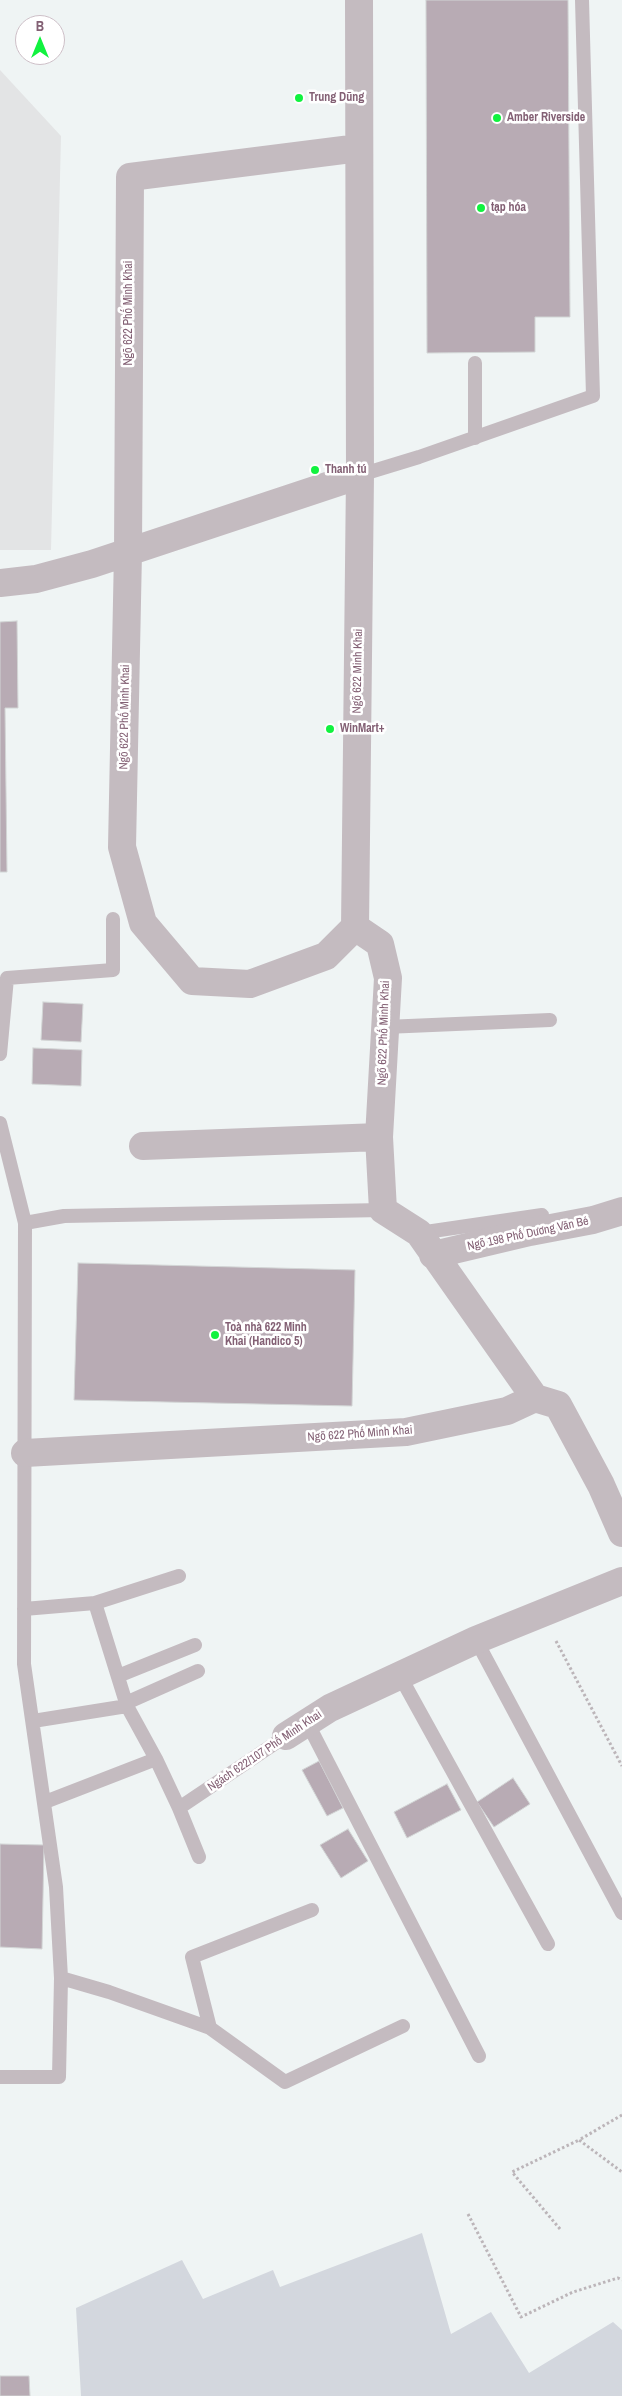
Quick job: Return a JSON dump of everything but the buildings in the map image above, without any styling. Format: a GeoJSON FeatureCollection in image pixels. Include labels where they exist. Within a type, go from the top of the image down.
{"type":"FeatureCollection","features":[{"type":"Feature","properties":{"kind":"street"},"geometry":{"type":"LineString","coordinates":[[0,582],[36,579],[128,552],[360,476],[359,0]]}},
{"type":"Feature","properties":{"kind":"street","name":"Ngõ 622 Phố Minh Khai"},"geometry":{"type":"LineString","coordinates":[[359,148],[130,177],[128,552],[122,846],[143,923],[192,981],[250,984],[326,956],[355,927],[380,944],[388,978],[380,1136],[383,1210]]}},
{"type":"Feature","properties":{"kind":"street","name":"Ngõ 622 Minh Khai"},"geometry":{"type":"LineString","coordinates":[[355,927],[360,476]]}},
{"type":"Feature","properties":{"kind":"street"},"geometry":{"type":"LineString","coordinates":[[143,1146],[380,1136]]}},
{"type":"Feature","properties":{"kind":"street"},"geometry":{"type":"LineString","coordinates":[[383,1210],[426,1244],[534,1398],[558,1405],[601,1486],[622,1533]]}},
{"type":"Feature","properties":{"kind":"street","name":"Ngõ 198 Phố Dương Văn Bé"},"geometry":{"type":"LineString","coordinates":[[426,1244],[530,1232],[593,1220],[622,1211]]}},
{"type":"Feature","properties":{"kind":"street","name":"Ngõ 622 Phố Minh Khai"},"geometry":{"type":"LineString","coordinates":[[25,1453],[406,1432],[507,1411],[534,1398]]}},
{"type":"Feature","properties":{"kind":"street","name":"Ngách 622/107 Phố Minh Khai"},"geometry":{"type":"LineString","coordinates":[[297,1729],[330,1708],[476,1640],[622,1581]]}},
{"type":"Feature","properties":{"kind":"lane"},"geometry":{"type":"LineString","coordinates":[[360,476],[593,396],[582,0]]}},
{"type":"Feature","properties":{"kind":"lane"},"geometry":{"type":"LineString","coordinates":[[475,363],[475,438]]}},
{"type":"Feature","properties":{"kind":"lane"},"geometry":{"type":"LineString","coordinates":[[0,1054],[7,978],[113,970],[113,920]]}},
{"type":"Feature","properties":{"kind":"lane"},"geometry":{"type":"LineString","coordinates":[[386,1027],[550,1020]]}},
{"type":"Feature","properties":{"kind":"lane"},"geometry":{"type":"LineString","coordinates":[[0,1123],[26,1223],[24,1664],[56,1888],[60,1978],[59,2077],[0,2077]]}},
{"type":"Feature","properties":{"kind":"lane"},"geometry":{"type":"LineString","coordinates":[[26,1223],[64,1216],[383,1210]]}},
{"type":"Feature","properties":{"kind":"lane"},"geometry":{"type":"LineString","coordinates":[[426,1244],[542,1215]]}},
{"type":"Feature","properties":{"kind":"lane"},"geometry":{"type":"LineString","coordinates":[[24,1609],[94,1603],[179,1576]]}},
{"type":"Feature","properties":{"kind":"lane"},"geometry":{"type":"LineString","coordinates":[[94,1603],[126,1704],[156,1758],[199,1857]]}},
{"type":"Feature","properties":{"kind":"lane"},"geometry":{"type":"LineString","coordinates":[[476,1640],[622,1913]]}},
{"type":"Feature","properties":{"kind":"lane"},"geometry":{"type":"LineString","coordinates":[[118,1676],[195,1645]]}},
{"type":"Feature","properties":{"kind":"lane"},"geometry":{"type":"LineString","coordinates":[[33,1721],[126,1704],[198,1671]]}},
{"type":"Feature","properties":{"kind":"lane"},"geometry":{"type":"LineString","coordinates":[[400,1676],[548,1944]]}},
{"type":"Feature","properties":{"kind":"lane"},"geometry":{"type":"LineString","coordinates":[[297,1729],[479,2056]]}},
{"type":"Feature","properties":{"kind":"lane","name":"Ngách 622/107 Phố Minh Khai"},"geometry":{"type":"LineString","coordinates":[[179,1808],[297,1729]]}},
{"type":"Feature","properties":{"kind":"lane"},"geometry":{"type":"LineString","coordinates":[[45,1802],[156,1758]]}},
{"type":"Feature","properties":{"kind":"lane"},"geometry":{"type":"LineString","coordinates":[[210,2028],[192,1957],[312,1910]]}},
{"type":"Feature","properties":{"kind":"lane"},"geometry":{"type":"LineString","coordinates":[[60,1978],[109,1992],[210,2028],[285,2082],[403,2026]]}},
{"type":"Feature","properties":{"kind":"path"},"geometry":{"type":"LineString","coordinates":[[540,1613],[622,1766]]}},
{"type":"Feature","properties":{"kind":"path"},"geometry":{"type":"LineString","coordinates":[[560,2229],[512,2172],[580,2140],[622,2115]]}},
{"type":"Feature","properties":{"kind":"path"},"geometry":{"type":"LineString","coordinates":[[580,2140],[622,2172]]}},
{"type":"Feature","properties":{"kind":"path"},"geometry":{"type":"LineString","coordinates":[[468,2214],[521,2317],[573,2292],[618,2278],[622,2280]]}},
{"type":"Feature","properties":{"kind":"shaded area"},"geometry":{"type":"Polygon","coordinates":[[[0,70],[61,136],[51,550],[0,550],[0,70]]]}},
{"type":"Feature","properties":{"kind":"shaded area"},"geometry":{"type":"Polygon","coordinates":[[[422,2233],[451,2334],[491,2312],[529,2373],[613,2322],[622,2330],[622,2396],[81,2396],[76,2308],[182,2260],[203,2299],[273,2270],[280,2287],[422,2233]]]}},
{"type":"Feature","properties":{"kind":"place","name":"Trung Dũng"},"geometry":{"type":"Point","coordinates":[299,98]}},
{"type":"Feature","properties":{"kind":"place","name":"Amber Riverside"},"geometry":{"type":"Point","coordinates":[497,118]}},
{"type":"Feature","properties":{"kind":"place","name":"tạp hóa"},"geometry":{"type":"Point","coordinates":[481,208]}},
{"type":"Feature","properties":{"kind":"place","name":"Thanh tú"},"geometry":{"type":"Point","coordinates":[315,470]}},
{"type":"Feature","properties":{"kind":"place","name":"WinMart+"},"geometry":{"type":"Point","coordinates":[330,729]}},
{"type":"Feature","properties":{"kind":"place","name":"Toà nhà 622 Minh Khai (Handico 5)"},"geometry":{"type":"Point","coordinates":[215,1335]}}]}
